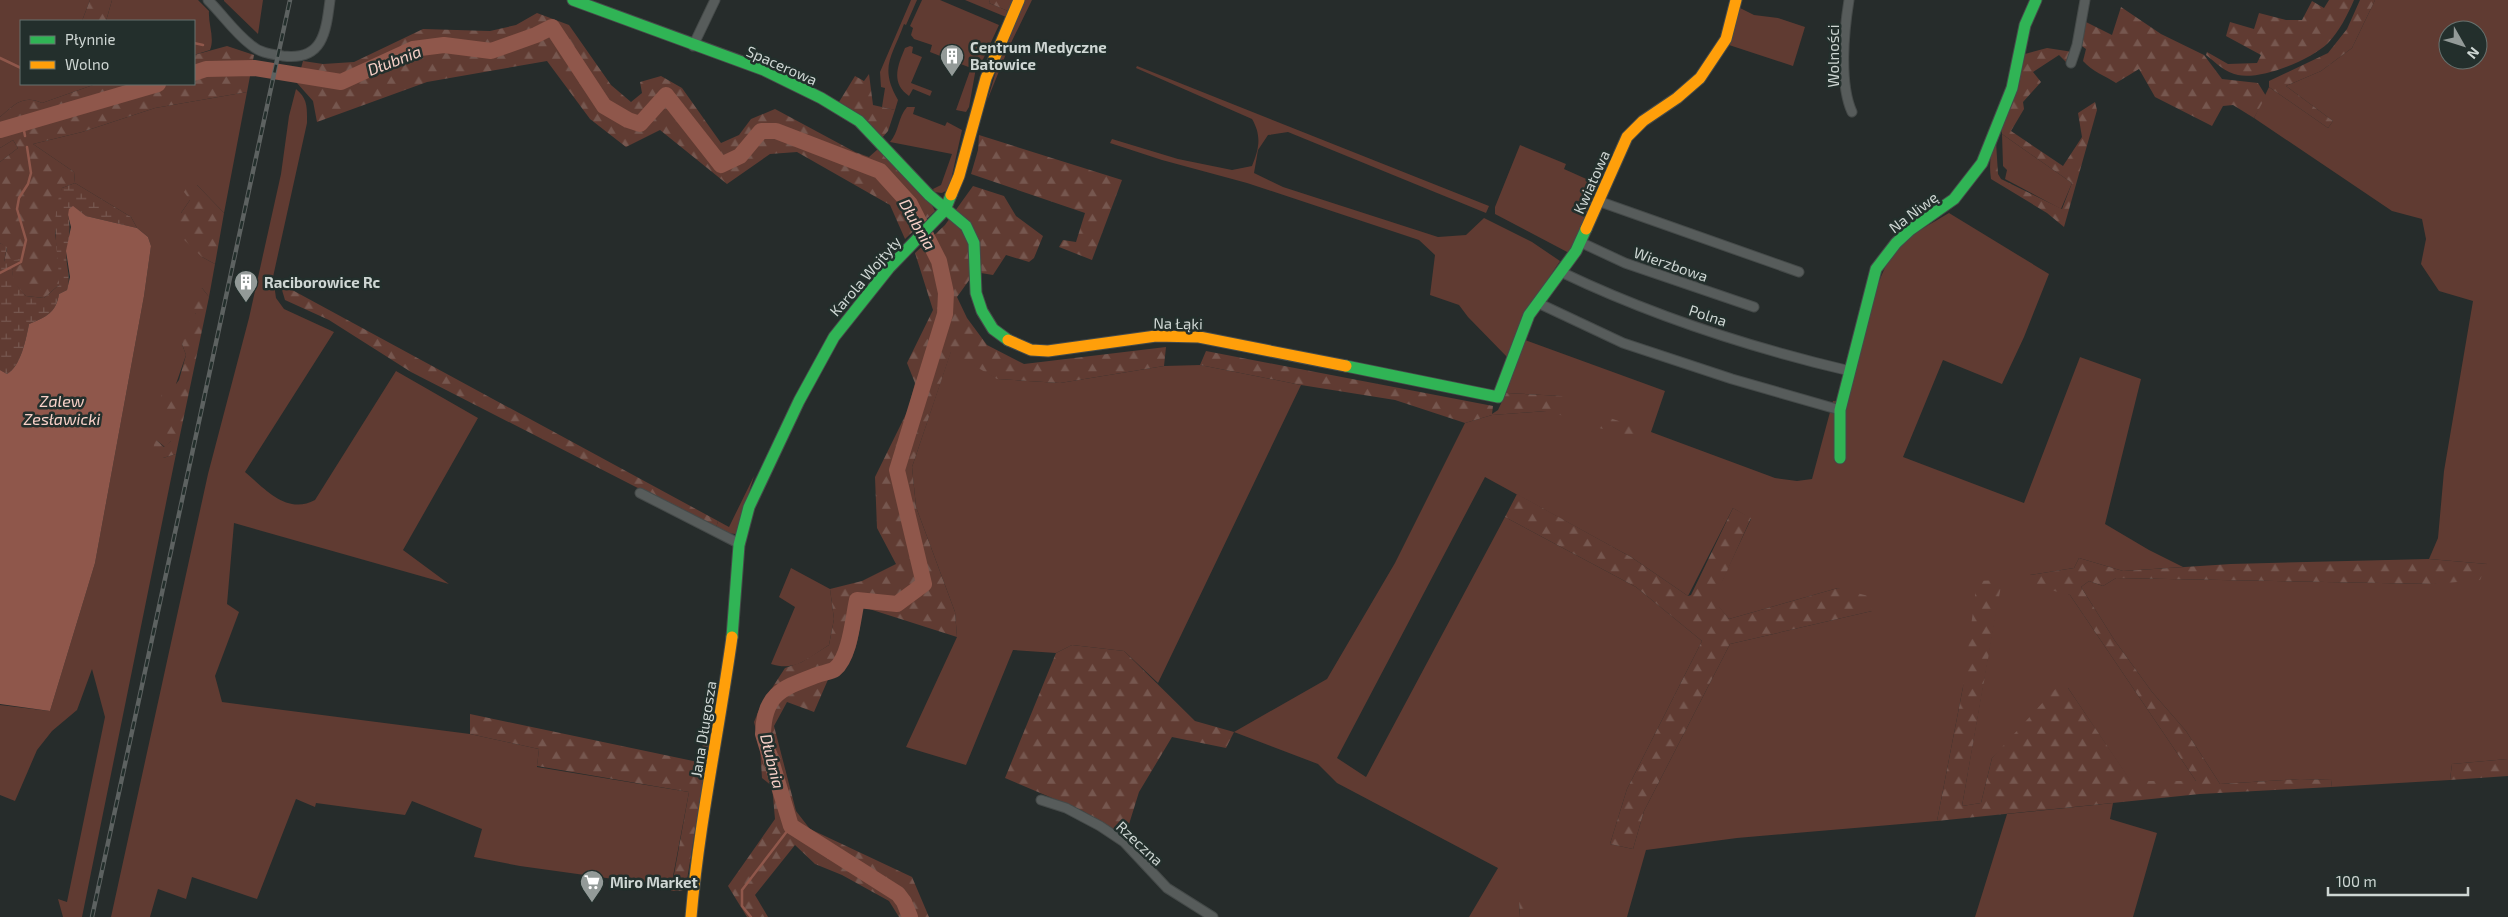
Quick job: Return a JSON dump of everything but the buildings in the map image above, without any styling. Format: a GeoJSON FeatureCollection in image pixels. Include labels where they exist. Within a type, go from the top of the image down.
{"type":"FeatureCollection","features":[{"type":"Feature","properties":{"kind":"street"},"geometry":{"type":"LineString","coordinates":[[208,0],[240,36],[256,50],[268,54],[298,57],[311,52],[320,42],[327,22],[330,0]]}},
{"type":"Feature","properties":{"kind":"street","name":"Spacerowa"},"geometry":{"type":"LineString","coordinates":[[573,0],[693,46],[764,70],[850,114],[867,128],[910,176],[945,210]]}},
{"type":"Feature","properties":{"kind":"street"},"geometry":{"type":"LineString","coordinates":[[693,46],[715,0]]}},
{"type":"Feature","properties":{"kind":"street","name":"Karola Wojtyły"},"geometry":{"type":"LineString","coordinates":[[740,544],[749,506],[812,375],[834,337],[858,304],[906,251],[938,220],[945,210],[960,176],[983,86],[1019,0]]}},
{"type":"Feature","properties":{"kind":"street","name":"Kwiatowa"},"geometry":{"type":"LineString","coordinates":[[1498,398],[1522,330],[1580,242],[1624,144],[1643,121],[1692,86],[1709,67],[1726,38],[1736,0]]}},
{"type":"Feature","properties":{"kind":"street","name":"Wolności"},"geometry":{"type":"LineString","coordinates":[[1849,0],[1844,49],[1845,85],[1852,112]]}},
{"type":"Feature","properties":{"kind":"street","name":"Na Niwę"},"geometry":{"type":"LineString","coordinates":[[1840,458],[1840,410],[1876,269],[1896,243],[1910,230],[1944,208],[1954,199],[1987,154],[2012,88],[2025,25],[2036,0]]}},
{"type":"Feature","properties":{"kind":"street"},"geometry":{"type":"LineString","coordinates":[[2071,63],[2077,45],[2085,0]]}},
{"type":"Feature","properties":{"kind":"street"},"geometry":{"type":"LineString","coordinates":[[1598,201],[1799,272]]}},
{"type":"Feature","properties":{"kind":"street","name":"Na Łąki"},"geometry":{"type":"LineString","coordinates":[[945,210],[964,224],[972,239],[976,293],[984,316],[1000,336],[1026,349],[1048,352],[1156,336],[1199,337],[1498,398]]}},
{"type":"Feature","properties":{"kind":"street","name":"Wierzbowa"},"geometry":{"type":"LineString","coordinates":[[1580,242],[1625,263],[1754,307]]}},
{"type":"Feature","properties":{"kind":"street","name":"Polna"},"geometry":{"type":"LineString","coordinates":[[1562,272],[1606,294],[1674,319],[1812,362],[1850,371]]}},
{"type":"Feature","properties":{"kind":"street"},"geometry":{"type":"LineString","coordinates":[[1538,303],[1623,343],[1732,379],[1840,410]]}},
{"type":"Feature","properties":{"kind":"street"},"geometry":{"type":"LineString","coordinates":[[640,494],[740,544]]}},
{"type":"Feature","properties":{"kind":"street","name":"Jana Długosza"},"geometry":{"type":"LineString","coordinates":[[691,917],[696,856],[713,766],[732,638],[740,544]]}},
{"type":"Feature","properties":{"kind":"street","name":"Rzeczna"},"geometry":{"type":"LineString","coordinates":[[1041,800],[1066,808],[1100,826],[1130,848],[1167,888],[1213,917]]}},
{"type":"Feature","properties":{"kind":"green space"},"geometry":{"type":"Polygon","coordinates":[[[0,0],[90,0],[82,20],[20,20],[20,85],[93,85],[42,103],[24,100],[14,105],[0,117],[0,0]]]}},
{"type":"Feature","properties":{"kind":"green space"},"geometry":{"type":"Polygon","coordinates":[[[90,0],[112,0],[106,20],[82,20],[90,0]]]}},
{"type":"Feature","properties":{"kind":"green space"},"geometry":{"type":"Polygon","coordinates":[[[112,0],[198,0],[209,11],[212,41],[210,50],[195,55],[195,20],[106,20],[112,0]]]}},
{"type":"Feature","properties":{"kind":"green space"},"geometry":{"type":"Polygon","coordinates":[[[263,0],[258,34],[224,1],[263,0]]]}},
{"type":"Feature","properties":{"kind":"green space"},"geometry":{"type":"Polygon","coordinates":[[[911,0],[917,0],[906,25],[904,24],[889,62],[889,79],[898,100],[895,110],[882,107],[885,88],[881,87],[880,72],[911,0]]]}},
{"type":"Feature","properties":{"kind":"green space"},"geometry":{"type":"Polygon","coordinates":[[[922,0],[940,0],[999,25],[979,68],[976,68],[969,107],[966,112],[956,110],[971,68],[930,52],[932,45],[914,39],[911,35],[913,28],[910,26],[922,0]]]}},
{"type":"Feature","properties":{"kind":"green space"},"geometry":{"type":"Polygon","coordinates":[[[965,0],[990,0],[989,3],[1008,11],[1006,17],[965,0]]]}},
{"type":"Feature","properties":{"kind":"green space"},"geometry":{"type":"Polygon","coordinates":[[[990,0],[1013,0],[1008,11],[989,3],[990,0]]]}},
{"type":"Feature","properties":{"kind":"green space"},"geometry":{"type":"Polygon","coordinates":[[[1025,0],[1032,0],[1008,49],[987,101],[1000,58],[1025,0]]]}},
{"type":"Feature","properties":{"kind":"green space"},"geometry":{"type":"Polygon","coordinates":[[[2329,0],[2354,0],[2343,23],[2332,39],[2310,56],[2298,62],[2272,72],[2248,76],[2229,72],[2206,55],[2207,52],[2228,64],[2257,63],[2261,55],[2226,36],[2230,22],[2254,29],[2259,13],[2286,20],[2302,20],[2312,1],[2324,8],[2329,0]]]}},
{"type":"Feature","properties":{"kind":"green space"},"geometry":{"type":"Polygon","coordinates":[[[2360,0],[2375,0],[2352,48],[2321,71],[2286,86],[2333,121],[2328,128],[2269,87],[2269,81],[2328,53],[2347,29],[2360,0]]]}},
{"type":"Feature","properties":{"kind":"green space"},"geometry":{"type":"Polygon","coordinates":[[[2375,0],[2508,0],[2508,759],[2452,764],[2450,780],[2331,787],[2332,780],[2300,779],[2220,784],[2186,731],[2152,692],[2115,641],[2081,587],[2089,581],[2103,586],[2116,578],[2434,584],[2487,564],[2429,559],[2438,538],[2444,471],[2473,301],[2439,291],[2421,264],[2426,239],[2422,219],[2392,211],[2254,118],[2269,87],[2328,128],[2333,121],[2286,86],[2321,71],[2352,48],[2375,0]]]}},
{"type":"Feature","properties":{"kind":"green space"},"geometry":{"type":"Polygon","coordinates":[[[2121,7],[2161,34],[2204,55],[2222,79],[2258,83],[2266,96],[2254,118],[2233,105],[2223,106],[2212,126],[2155,97],[2139,69],[2116,83],[2087,65],[2083,61],[2086,49],[2079,44],[2084,21],[2112,35],[2121,7]]]}},
{"type":"Feature","properties":{"kind":"green space"},"geometry":{"type":"Polygon","coordinates":[[[1740,8],[1754,15],[1778,18],[1805,27],[1793,66],[1729,45],[1740,8]]]}},
{"type":"Feature","properties":{"kind":"green space"},"geometry":{"type":"Polygon","coordinates":[[[537,13],[569,25],[611,85],[631,102],[642,93],[640,82],[661,76],[682,88],[721,143],[739,135],[751,119],[775,109],[855,152],[869,157],[878,149],[929,200],[935,211],[905,239],[890,205],[797,152],[770,154],[727,184],[660,130],[626,147],[590,119],[547,61],[427,82],[317,122],[313,101],[297,83],[303,61],[323,64],[354,62],[423,29],[490,31],[516,25],[537,13]]]}},
{"type":"Feature","properties":{"kind":"green space"},"geometry":{"type":"Polygon","coordinates":[[[227,46],[254,55],[247,92],[155,108],[82,132],[33,144],[74,172],[75,183],[62,188],[55,234],[59,259],[59,285],[44,298],[26,296],[13,282],[12,270],[20,264],[4,262],[7,248],[0,243],[0,162],[18,148],[13,140],[0,148],[0,117],[14,105],[24,100],[42,103],[93,85],[195,85],[195,55],[227,46]]]}},
{"type":"Feature","properties":{"kind":"green space"},"geometry":{"type":"Polygon","coordinates":[[[913,47],[912,53],[922,57],[911,83],[932,91],[930,96],[913,89],[909,96],[899,85],[898,67],[905,48],[913,47]]]}},
{"type":"Feature","properties":{"kind":"green space"},"geometry":{"type":"Polygon","coordinates":[[[2047,48],[2073,52],[2067,63],[2059,55],[2033,72],[2041,82],[2023,102],[2024,109],[2011,131],[2063,166],[2082,137],[2078,113],[2095,102],[2097,110],[2064,227],[2047,213],[1991,179],[1990,174],[1991,155],[1996,142],[1998,174],[2001,179],[2062,209],[2072,183],[2002,134],[2001,125],[2025,54],[2047,48]]]}},
{"type":"Feature","properties":{"kind":"green space"},"geometry":{"type":"Polygon","coordinates":[[[1137,66],[1489,206],[1486,213],[1288,132],[1268,135],[1258,150],[1254,173],[1283,187],[1438,237],[1466,235],[1484,218],[1532,242],[1560,261],[1526,312],[1508,358],[1468,317],[1459,305],[1430,295],[1435,255],[1419,240],[1247,183],[1162,160],[1110,143],[1112,139],[1178,159],[1232,170],[1252,166],[1258,148],[1258,137],[1252,119],[1136,68],[1137,66]]]}},
{"type":"Feature","properties":{"kind":"green space"},"geometry":{"type":"Polygon","coordinates":[[[869,74],[873,105],[895,110],[888,131],[882,138],[839,102],[855,76],[864,81],[869,74]]]}},
{"type":"Feature","properties":{"kind":"green space"},"geometry":{"type":"Polygon","coordinates":[[[296,89],[305,100],[307,123],[273,277],[276,298],[284,309],[334,332],[245,472],[277,498],[286,502],[305,504],[315,500],[396,371],[478,418],[403,550],[449,584],[234,523],[227,604],[239,612],[215,676],[222,702],[470,734],[539,749],[537,767],[689,792],[671,887],[520,866],[474,857],[482,829],[412,801],[405,815],[316,803],[315,807],[296,799],[257,899],[192,877],[186,899],[158,889],[150,917],[111,917],[208,474],[249,318],[281,174],[289,116],[296,89]]]}},
{"type":"Feature","properties":{"kind":"green space"},"geometry":{"type":"Polygon","coordinates":[[[247,92],[224,213],[197,185],[181,213],[202,257],[215,264],[209,297],[202,288],[196,313],[182,344],[186,355],[176,384],[171,441],[165,447],[156,440],[163,458],[176,454],[82,917],[63,917],[58,899],[67,902],[105,717],[92,669],[77,710],[52,731],[37,750],[15,801],[0,795],[0,705],[50,711],[95,563],[144,296],[151,246],[148,237],[137,228],[131,217],[75,183],[74,172],[33,144],[82,132],[155,108],[247,92]]]}},
{"type":"Feature","properties":{"kind":"green space"},"geometry":{"type":"Polygon","coordinates":[[[907,107],[915,107],[913,114],[945,126],[947,122],[962,130],[949,189],[942,193],[934,192],[933,189],[941,185],[952,154],[890,142],[907,107]]]}},
{"type":"Feature","properties":{"kind":"green space"},"geometry":{"type":"Polygon","coordinates":[[[2002,134],[2072,183],[2061,209],[2005,179],[2007,170],[2003,166],[2002,134]]]}},
{"type":"Feature","properties":{"kind":"green space"},"geometry":{"type":"Polygon","coordinates":[[[979,135],[1122,180],[1092,260],[1059,247],[1063,240],[1076,242],[1085,213],[971,174],[978,150],[979,135]]]}},
{"type":"Feature","properties":{"kind":"green space"},"geometry":{"type":"Polygon","coordinates":[[[13,140],[18,148],[0,162],[0,148],[13,140]]]}},
{"type":"Feature","properties":{"kind":"green space"},"geometry":{"type":"Polygon","coordinates":[[[1520,145],[1566,164],[1564,169],[1602,186],[1571,254],[1495,214],[1495,207],[1520,145]]]}},
{"type":"Feature","properties":{"kind":"green space"},"geometry":{"type":"Polygon","coordinates":[[[75,183],[131,217],[137,228],[86,216],[73,207],[68,215],[70,228],[66,255],[69,278],[67,290],[59,294],[53,310],[49,314],[29,324],[19,359],[7,374],[0,370],[0,243],[7,247],[4,262],[20,259],[21,264],[12,270],[14,282],[26,296],[44,298],[59,285],[55,224],[58,200],[62,188],[75,183]]]}},
{"type":"Feature","properties":{"kind":"green space"},"geometry":{"type":"Polygon","coordinates":[[[188,185],[197,185],[224,213],[215,264],[202,257],[178,234],[181,213],[190,200],[184,192],[188,185]]]}},
{"type":"Feature","properties":{"kind":"green space"},"geometry":{"type":"Polygon","coordinates":[[[973,186],[1004,196],[1016,216],[1043,236],[1034,258],[1029,262],[1006,255],[993,275],[975,272],[957,297],[967,318],[987,345],[1024,364],[1166,347],[1164,366],[1060,383],[997,379],[951,352],[912,467],[916,507],[955,612],[957,637],[863,607],[856,648],[847,664],[830,675],[814,712],[787,702],[774,726],[796,811],[810,829],[912,877],[929,917],[899,917],[889,901],[842,875],[815,864],[795,845],[755,895],[768,917],[747,917],[728,886],[775,819],[772,786],[762,778],[760,747],[754,722],[761,705],[785,668],[802,662],[829,645],[834,619],[830,589],[862,581],[896,564],[877,528],[875,477],[908,410],[915,383],[907,363],[933,310],[915,253],[945,225],[973,186]]]}},
{"type":"Feature","properties":{"kind":"green space"},"geometry":{"type":"Polygon","coordinates":[[[1949,213],[2049,274],[2024,337],[2002,384],[1943,360],[1903,457],[2024,503],[2080,357],[2141,379],[2105,524],[2149,550],[2183,567],[2123,571],[2079,558],[2074,568],[2030,575],[2070,595],[2196,781],[2131,782],[2068,688],[1992,758],[1981,803],[1962,806],[2001,581],[1963,687],[1937,821],[1737,838],[1646,850],[1627,917],[1530,917],[1530,901],[1519,903],[1520,917],[1469,917],[1498,868],[1337,783],[1318,764],[1234,732],[1327,679],[1395,563],[1465,423],[1492,415],[1546,411],[1561,396],[1506,393],[1525,340],[1665,391],[1651,432],[1775,478],[1797,481],[1812,479],[1833,401],[1846,402],[1873,300],[1888,262],[1896,250],[1908,239],[1949,213]],[[1485,477],[1337,758],[1366,777],[1505,517],[1636,587],[1702,641],[1627,789],[1610,844],[1633,849],[1644,811],[1730,644],[1872,611],[1838,588],[1729,619],[1713,600],[1751,519],[1733,508],[1688,596],[1631,557],[1485,477]]]}},
{"type":"Feature","properties":{"kind":"green space"},"geometry":{"type":"Polygon","coordinates":[[[283,285],[718,521],[716,528],[411,372],[329,320],[285,300],[282,290],[283,285]]]}},
{"type":"Feature","properties":{"kind":"green space"},"geometry":{"type":"Polygon","coordinates":[[[202,288],[209,297],[176,454],[163,458],[152,456],[155,439],[164,447],[171,441],[165,429],[172,421],[159,410],[162,391],[176,384],[179,380],[186,355],[182,344],[186,326],[196,313],[186,300],[202,288]]]}},
{"type":"Feature","properties":{"kind":"green space"},"geometry":{"type":"Polygon","coordinates":[[[951,351],[998,379],[1060,383],[1164,366],[1200,365],[1301,385],[1158,683],[1124,651],[1072,645],[1056,653],[1013,650],[966,765],[906,747],[957,637],[955,612],[916,507],[912,467],[951,351]]]}},
{"type":"Feature","properties":{"kind":"green space"},"geometry":{"type":"Polygon","coordinates":[[[1206,351],[1493,406],[1492,414],[1498,410],[1506,393],[1562,396],[1568,406],[1564,416],[1546,411],[1492,415],[1465,423],[1395,400],[1301,385],[1200,365],[1206,351]]]}},
{"type":"Feature","properties":{"kind":"green space"},"geometry":{"type":"Polygon","coordinates":[[[1604,416],[1651,432],[1651,440],[1599,428],[1604,416]]]}},
{"type":"Feature","properties":{"kind":"green space"},"geometry":{"type":"Polygon","coordinates":[[[754,476],[736,534],[725,533],[716,528],[718,521],[729,527],[754,476]]]}},
{"type":"Feature","properties":{"kind":"green space"},"geometry":{"type":"Polygon","coordinates":[[[1517,494],[1631,557],[1688,596],[1691,595],[1733,508],[1751,518],[1714,600],[1729,619],[1838,588],[1872,597],[1872,611],[1730,644],[1644,811],[1633,849],[1610,844],[1627,789],[1702,641],[1636,587],[1505,517],[1517,494]]]}},
{"type":"Feature","properties":{"kind":"green space"},"geometry":{"type":"Polygon","coordinates":[[[2079,558],[2123,571],[2231,564],[2429,559],[2487,564],[2480,580],[2434,584],[2116,578],[2103,586],[2089,581],[2081,587],[2115,641],[2152,692],[2186,731],[2220,784],[2300,779],[2332,780],[2331,787],[2200,794],[1937,821],[1963,687],[1977,581],[2002,580],[1962,806],[1981,803],[1992,758],[2058,686],[2068,688],[2131,781],[2196,781],[2070,595],[2031,585],[2030,575],[2074,568],[2079,558]]]}},
{"type":"Feature","properties":{"kind":"green space"},"geometry":{"type":"Polygon","coordinates":[[[791,568],[830,589],[834,619],[829,645],[795,665],[780,666],[771,664],[795,607],[779,597],[791,568]]]}},
{"type":"Feature","properties":{"kind":"green space"},"geometry":{"type":"Polygon","coordinates":[[[1072,645],[1124,651],[1195,721],[1234,732],[1226,748],[1172,737],[1139,792],[1125,837],[1083,811],[1005,778],[1056,653],[1072,645]]]}},
{"type":"Feature","properties":{"kind":"green space"},"geometry":{"type":"Polygon","coordinates":[[[470,714],[698,762],[711,714],[706,763],[686,886],[682,891],[671,891],[689,792],[537,766],[539,749],[470,734],[470,714]]]}},
{"type":"Feature","properties":{"kind":"green space"},"geometry":{"type":"Polygon","coordinates":[[[2508,759],[2508,776],[2450,780],[2452,764],[2508,759]]]}},
{"type":"Feature","properties":{"kind":"green space"},"geometry":{"type":"Polygon","coordinates":[[[2113,803],[2110,819],[2157,833],[2133,917],[1975,917],[2007,814],[2113,803]]]}},
{"type":"Feature","properties":{"kind":"green space"},"geometry":{"type":"Polygon","coordinates":[[[1530,900],[1530,917],[1520,917],[1519,902],[1530,900]]]}},
{"type":"Feature","properties":{"kind":"water","name":"Zalew Zesławicki"},"geometry":{"type":"Polygon","coordinates":[[[73,206],[86,216],[137,228],[148,237],[151,246],[144,296],[95,563],[50,711],[0,704],[0,370],[7,374],[12,370],[22,352],[29,324],[49,314],[58,300],[59,294],[67,290],[70,277],[66,251],[71,227],[68,215],[69,209],[73,206]]]}},
{"type":"Feature","properties":{"kind":"waterway","name":"Dłubnia"},"geometry":{"type":"LineString","coordinates":[[195,73],[206,69],[254,68],[341,82],[413,49],[444,45],[491,51],[536,35],[552,27],[604,106],[628,120],[640,124],[666,95],[721,165],[740,156],[761,131],[776,131],[880,171],[910,204],[939,261],[946,293],[945,314],[897,470],[924,584],[897,604],[857,600],[847,647],[840,663],[835,669],[794,684],[778,694],[767,709],[763,734],[791,826],[898,894],[904,902],[910,917]]}},
{"type":"Feature","properties":{"kind":"waterway"},"geometry":{"type":"LineString","coordinates":[[195,43],[203,45]]}},
{"type":"Feature","properties":{"kind":"waterway"},"geometry":{"type":"LineString","coordinates":[[0,58],[20,68]]}},
{"type":"Feature","properties":{"kind":"waterway","name":"Dłubnia"},"geometry":{"type":"LineString","coordinates":[[0,130],[155,85]]}},
{"type":"Feature","properties":{"kind":"waterway"},"geometry":{"type":"LineString","coordinates":[[23,125],[25,136]]}},
{"type":"Feature","properties":{"kind":"waterway"},"geometry":{"type":"LineString","coordinates":[[0,273],[21,262],[26,240],[17,209],[19,198],[28,184],[31,173],[27,147]]}},
{"type":"Feature","properties":{"kind":"waterway"},"geometry":{"type":"LineString","coordinates":[[751,917],[742,906],[742,890],[791,826]]}},
{"type":"Feature","properties":{"kind":"railway"},"geometry":{"type":"LineString","coordinates":[[92,917],[290,0]]}},
{"type":"Feature","properties":{"kind":"traffic: fast"},"geometry":{"type":"LineString","coordinates":[[573,0],[764,70],[821,98],[859,121],[929,195],[966,226],[974,243],[976,293],[982,311],[993,329],[1008,340]]}},
{"type":"Feature","properties":{"kind":"traffic: fast"},"geometry":{"type":"LineString","coordinates":[[1840,458],[1840,410],[1876,269],[1896,243],[1910,230],[1954,199],[1982,163],[2012,88],[2025,25],[2036,0]]}},
{"type":"Feature","properties":{"kind":"traffic: fast"},"geometry":{"type":"LineString","coordinates":[[732,637],[739,545],[749,507],[799,401],[834,337],[889,268],[945,210],[951,195]]}},
{"type":"Feature","properties":{"kind":"traffic: fast"},"geometry":{"type":"LineString","coordinates":[[1346,366],[1498,397],[1529,315],[1576,251],[1586,229]]}},
{"type":"Feature","properties":{"kind":"traffic: slow"},"geometry":{"type":"LineString","coordinates":[[951,195],[959,176],[986,78],[1019,0]]}},
{"type":"Feature","properties":{"kind":"traffic: slow"},"geometry":{"type":"LineString","coordinates":[[1586,229],[1627,137],[1643,121],[1677,98],[1700,78],[1726,39],[1736,0]]}},
{"type":"Feature","properties":{"kind":"traffic: slow"},"geometry":{"type":"LineString","coordinates":[[1008,340],[1031,350],[1048,351],[1156,336],[1199,337],[1346,366]]}},
{"type":"Feature","properties":{"kind":"traffic: slow"},"geometry":{"type":"LineString","coordinates":[[691,917],[704,812],[732,637]]}},
{"type":"Feature","properties":{"kind":"place","name":"Centrum Medyczne Batowice"},"geometry":{"type":"Point","coordinates":[952,77]}},
{"type":"Feature","properties":{"kind":"place","name":"Raciborowice Rc"},"geometry":{"type":"Point","coordinates":[246,303]}},
{"type":"Feature","properties":{"kind":"place","name":"Miro Market"},"geometry":{"type":"Point","coordinates":[592,903]}}]}
